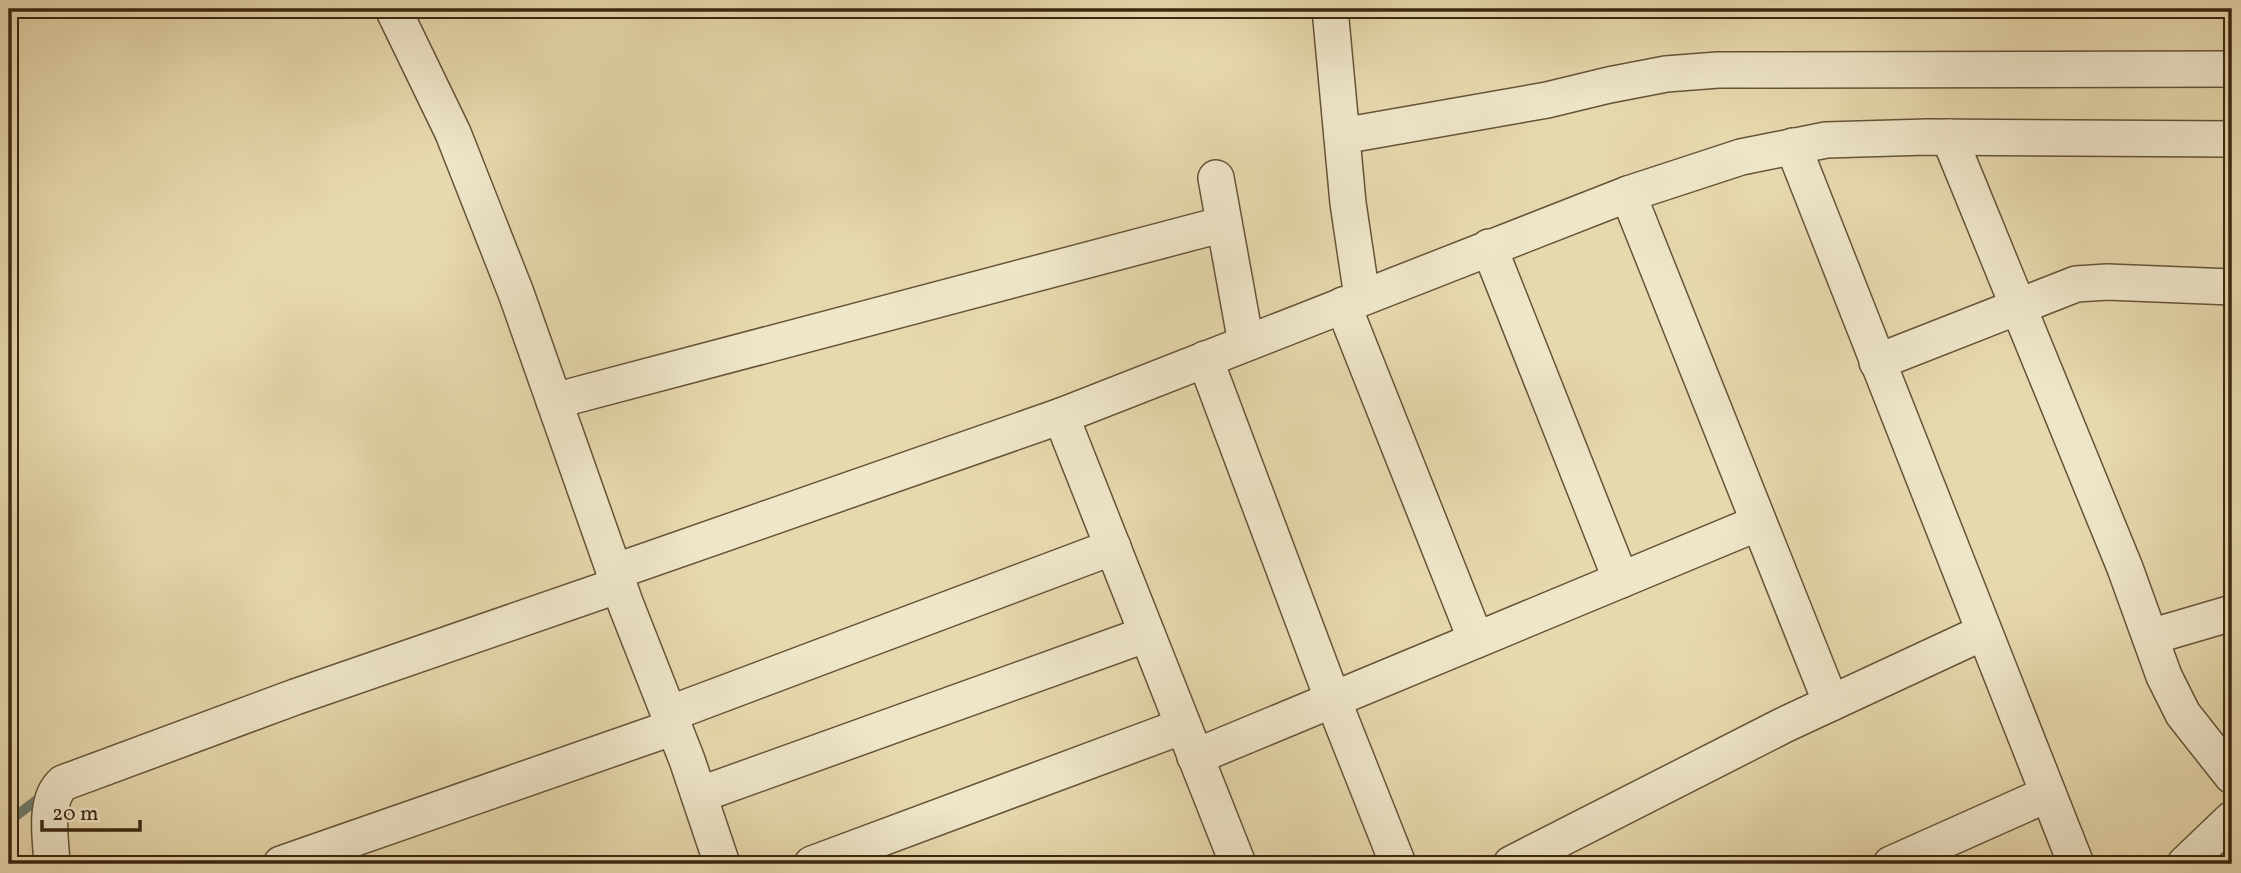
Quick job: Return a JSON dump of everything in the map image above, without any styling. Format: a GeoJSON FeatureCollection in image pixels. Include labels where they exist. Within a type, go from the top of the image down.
{"type":"FeatureCollection","features":[{"type":"Feature","properties":{"kind":"street"},"geometry":{"type":"LineString","coordinates":[[393,9],[453,133],[516,293],[722,864]]}},
{"type":"Feature","properties":{"kind":"street"},"geometry":{"type":"LineString","coordinates":[[1329,9],[1348,203],[1352,301],[1476,640]]}},
{"type":"Feature","properties":{"kind":"street"},"geometry":{"type":"LineString","coordinates":[[1342,136],[1546,100],[1666,74],[1705,71],[2232,69]]}},
{"type":"Feature","properties":{"kind":"street"},"geometry":{"type":"LineString","coordinates":[[52,864],[52,804],[57,789],[63,783],[1061,416],[1628,194],[1741,158],[1826,140],[1949,137],[2232,139]]}},
{"type":"Feature","properties":{"kind":"street"},"geometry":{"type":"LineString","coordinates":[[1949,137],[2125,568],[2164,676],[2183,713],[2232,776]]}},
{"type":"Feature","properties":{"kind":"street"},"geometry":{"type":"LineString","coordinates":[[1793,146],[2076,864]]}},
{"type":"Feature","properties":{"kind":"street"},"geometry":{"type":"LineString","coordinates":[[1216,178],[1246,343]]}},
{"type":"Feature","properties":{"kind":"street"},"geometry":{"type":"LineString","coordinates":[[1628,194],[1830,704]]}},
{"type":"Feature","properties":{"kind":"street"},"geometry":{"type":"LineString","coordinates":[[554,401],[1224,224]]}},
{"type":"Feature","properties":{"kind":"street"},"geometry":{"type":"LineString","coordinates":[[1489,247],[1621,580]]}},
{"type":"Feature","properties":{"kind":"street"},"geometry":{"type":"LineString","coordinates":[[1877,362],[2076,284],[2107,282],[2232,287]]}},
{"type":"Feature","properties":{"kind":"street"},"geometry":{"type":"LineString","coordinates":[[1205,359],[1333,700],[1398,864]]}},
{"type":"Feature","properties":{"kind":"street"},"geometry":{"type":"LineString","coordinates":[[1061,416],[1238,864]]}},
{"type":"Feature","properties":{"kind":"street"},"geometry":{"type":"LineString","coordinates":[[812,864],[1189,741],[1333,700],[1758,523]]}},
{"type":"Feature","properties":{"kind":"street"},"geometry":{"type":"LineString","coordinates":[[281,864],[671,720],[1113,547]]}},
{"type":"Feature","properties":{"kind":"street"},"geometry":{"type":"LineString","coordinates":[[2150,637],[2232,613]]}},
{"type":"Feature","properties":{"kind":"street"},"geometry":{"type":"LineString","coordinates":[[1511,864],[1830,704],[1984,632]]}},
{"type":"Feature","properties":{"kind":"street"},"geometry":{"type":"LineString","coordinates":[[699,795],[1147,634]]}},
{"type":"Feature","properties":{"kind":"street"},"geometry":{"type":"LineString","coordinates":[[1891,864],[2048,794]]}},
{"type":"Feature","properties":{"kind":"street"},"geometry":{"type":"LineString","coordinates":[[2185,864],[2232,819]]}},
{"type":"Feature","properties":{"kind":"waterway"},"geometry":{"type":"LineString","coordinates":[[9,821],[45,794]]}}]}
